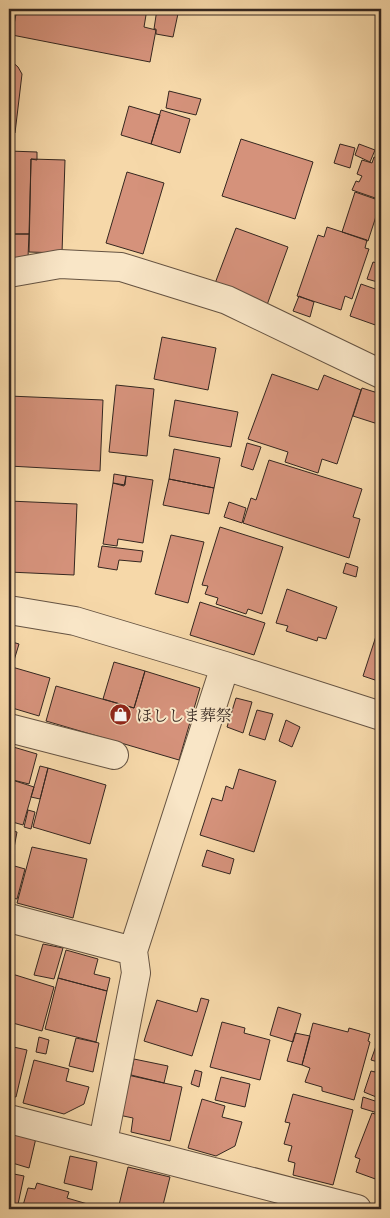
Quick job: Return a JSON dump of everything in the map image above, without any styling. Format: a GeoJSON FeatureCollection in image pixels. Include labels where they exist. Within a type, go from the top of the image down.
{"type":"FeatureCollection","features":[{"type":"Feature","properties":{"kind":"street"},"geometry":{"type":"LineString","coordinates":[[9,273],[60,264],[121,267],[227,300],[381,374]]}},
{"type":"Feature","properties":{"kind":"street"},"geometry":{"type":"LineString","coordinates":[[9,610],[75,621],[381,716]]}},
{"type":"Feature","properties":{"kind":"street"},"geometry":{"type":"LineString","coordinates":[[102,1142],[136,973],[133,951],[225,666]]}},
{"type":"Feature","properties":{"kind":"street"},"geometry":{"type":"LineString","coordinates":[[9,728],[114,756]]}},
{"type":"Feature","properties":{"kind":"street"},"geometry":{"type":"LineString","coordinates":[[9,918],[133,951]]}},
{"type":"Feature","properties":{"kind":"street"},"geometry":{"type":"LineString","coordinates":[[9,1119],[357,1209]]}},
{"type":"Feature","properties":{"kind":"building"},"geometry":{"type":"Polygon","coordinates":[[[17,9],[147,9],[144,27],[156,30],[150,62],[12,35],[17,9]]]}},
{"type":"Feature","properties":{"kind":"building"},"geometry":{"type":"Polygon","coordinates":[[[157,9],[179,9],[173,37],[156,34],[156,29],[154,29],[157,9]]]}},
{"type":"Feature","properties":{"kind":"building"},"geometry":{"type":"Polygon","coordinates":[[[9,59],[18,67],[22,74],[15,133],[9,133],[9,59]]]}},
{"type":"Feature","properties":{"kind":"building"},"geometry":{"type":"Polygon","coordinates":[[[169,91],[201,99],[196,115],[166,108],[169,91]]]}},
{"type":"Feature","properties":{"kind":"building"},"geometry":{"type":"Polygon","coordinates":[[[129,106],[160,115],[151,144],[121,135],[129,106]]]}},
{"type":"Feature","properties":{"kind":"building"},"geometry":{"type":"Polygon","coordinates":[[[161,110],[190,119],[180,153],[151,144],[161,110]]]}},
{"type":"Feature","properties":{"kind":"building"},"geometry":{"type":"Polygon","coordinates":[[[241,139],[313,162],[295,219],[222,196],[241,139]]]}},
{"type":"Feature","properties":{"kind":"building"},"geometry":{"type":"Polygon","coordinates":[[[340,144],[355,148],[350,168],[334,163],[340,144]]]}},
{"type":"Feature","properties":{"kind":"building"},"geometry":{"type":"Polygon","coordinates":[[[359,144],[375,150],[370,162],[355,155],[359,144]]]}},
{"type":"Feature","properties":{"kind":"building"},"geometry":{"type":"Polygon","coordinates":[[[9,151],[37,152],[37,160],[31,159],[29,234],[9,234],[9,151]]]}},
{"type":"Feature","properties":{"kind":"building"},"geometry":{"type":"Polygon","coordinates":[[[374,157],[381,159],[381,200],[352,190],[356,181],[359,182],[362,176],[357,174],[362,160],[372,163],[374,157]]]}},
{"type":"Feature","properties":{"kind":"building"},"geometry":{"type":"Polygon","coordinates":[[[31,159],[65,160],[62,253],[29,252],[31,159]]]}},
{"type":"Feature","properties":{"kind":"building"},"geometry":{"type":"Polygon","coordinates":[[[127,172],[164,183],[143,254],[106,243],[127,172]]]}},
{"type":"Feature","properties":{"kind":"building"},"geometry":{"type":"Polygon","coordinates":[[[355,192],[381,201],[368,241],[342,232],[355,192]]]}},
{"type":"Feature","properties":{"kind":"building"},"geometry":{"type":"Polygon","coordinates":[[[327,227],[367,240],[365,248],[369,249],[352,299],[345,296],[341,310],[297,296],[318,235],[324,237],[327,227]]]}},
{"type":"Feature","properties":{"kind":"building"},"geometry":{"type":"Polygon","coordinates":[[[236,228],[288,247],[267,305],[214,286],[236,228]]]}},
{"type":"Feature","properties":{"kind":"building"},"geometry":{"type":"Polygon","coordinates":[[[9,234],[29,234],[28,258],[9,258],[9,234]]]}},
{"type":"Feature","properties":{"kind":"building"},"geometry":{"type":"Polygon","coordinates":[[[373,262],[381,264],[381,283],[367,279],[373,262]]]}},
{"type":"Feature","properties":{"kind":"building"},"geometry":{"type":"Polygon","coordinates":[[[361,284],[381,291],[381,327],[350,316],[361,284]]]}},
{"type":"Feature","properties":{"kind":"building"},"geometry":{"type":"Polygon","coordinates":[[[299,296],[314,302],[310,317],[293,311],[299,296]]]}},
{"type":"Feature","properties":{"kind":"building"},"geometry":{"type":"Polygon","coordinates":[[[162,337],[216,348],[208,390],[154,379],[162,337]]]}},
{"type":"Feature","properties":{"kind":"building"},"geometry":{"type":"Polygon","coordinates":[[[272,374],[318,390],[324,375],[361,390],[337,464],[322,459],[318,473],[285,462],[288,452],[248,439],[272,374]]]}},
{"type":"Feature","properties":{"kind":"building"},"geometry":{"type":"Polygon","coordinates":[[[116,385],[154,389],[147,456],[109,452],[116,385]]]}},
{"type":"Feature","properties":{"kind":"building"},"geometry":{"type":"Polygon","coordinates":[[[362,388],[381,394],[381,425],[353,416],[362,388]]]}},
{"type":"Feature","properties":{"kind":"building"},"geometry":{"type":"Polygon","coordinates":[[[9,396],[103,400],[100,471],[9,466],[9,396]]]}},
{"type":"Feature","properties":{"kind":"building"},"geometry":{"type":"Polygon","coordinates":[[[175,400],[238,412],[231,447],[169,436],[175,400]]]}},
{"type":"Feature","properties":{"kind":"building"},"geometry":{"type":"Polygon","coordinates":[[[247,443],[261,447],[253,470],[241,466],[247,443]]]}},
{"type":"Feature","properties":{"kind":"building"},"geometry":{"type":"Polygon","coordinates":[[[174,449],[220,458],[214,488],[169,479],[174,449]]]}},
{"type":"Feature","properties":{"kind":"building"},"geometry":{"type":"Polygon","coordinates":[[[269,460],[362,489],[353,517],[360,519],[349,558],[243,523],[251,498],[256,500],[269,460]]]}},
{"type":"Feature","properties":{"kind":"building"},"geometry":{"type":"Polygon","coordinates":[[[114,474],[126,476],[124,486],[113,483],[114,474]]]}},
{"type":"Feature","properties":{"kind":"building"},"geometry":{"type":"Polygon","coordinates":[[[126,476],[153,480],[143,543],[118,539],[117,546],[103,544],[113,483],[125,485],[126,476]]]}},
{"type":"Feature","properties":{"kind":"building"},"geometry":{"type":"Polygon","coordinates":[[[169,479],[214,488],[209,514],[163,505],[169,479]]]}},
{"type":"Feature","properties":{"kind":"building"},"geometry":{"type":"Polygon","coordinates":[[[9,501],[77,504],[74,575],[9,572],[9,501]]]}},
{"type":"Feature","properties":{"kind":"building"},"geometry":{"type":"Polygon","coordinates":[[[229,502],[246,508],[242,523],[224,517],[229,502]]]}},
{"type":"Feature","properties":{"kind":"building"},"geometry":{"type":"Polygon","coordinates":[[[220,527],[283,547],[262,614],[248,609],[246,614],[216,604],[218,598],[205,594],[208,586],[202,585],[220,527]]]}},
{"type":"Feature","properties":{"kind":"building"},"geometry":{"type":"Polygon","coordinates":[[[171,535],[204,542],[188,603],[155,594],[171,535]]]}},
{"type":"Feature","properties":{"kind":"building"},"geometry":{"type":"Polygon","coordinates":[[[102,546],[143,551],[141,562],[119,560],[117,570],[98,567],[102,546]]]}},
{"type":"Feature","properties":{"kind":"building"},"geometry":{"type":"Polygon","coordinates":[[[346,563],[358,567],[356,577],[343,573],[346,563]]]}},
{"type":"Feature","properties":{"kind":"building"},"geometry":{"type":"Polygon","coordinates":[[[287,589],[337,607],[326,639],[318,637],[317,641],[286,631],[288,626],[276,623],[287,589]]]}},
{"type":"Feature","properties":{"kind":"building"},"geometry":{"type":"Polygon","coordinates":[[[200,602],[265,623],[254,655],[190,635],[200,602]]]}},
{"type":"Feature","properties":{"kind":"building"},"geometry":{"type":"Polygon","coordinates":[[[378,630],[381,631],[381,682],[363,676],[378,630]]]}},
{"type":"Feature","properties":{"kind":"building"},"geometry":{"type":"Polygon","coordinates":[[[9,641],[19,644],[12,667],[50,678],[39,716],[9,707],[9,641]]]}},
{"type":"Feature","properties":{"kind":"building"},"geometry":{"type":"Polygon","coordinates":[[[114,662],[145,671],[134,708],[103,699],[114,662]]]}},
{"type":"Feature","properties":{"kind":"building","name":"ほししま葬祭"},"geometry":{"type":"Polygon","coordinates":[[[145,671],[200,688],[179,760],[46,721],[56,686],[134,708],[145,671]]]}},
{"type":"Feature","properties":{"kind":"building"},"geometry":{"type":"Polygon","coordinates":[[[236,698],[252,702],[243,733],[227,727],[236,698]]]}},
{"type":"Feature","properties":{"kind":"building"},"geometry":{"type":"Polygon","coordinates":[[[257,710],[273,714],[265,740],[249,735],[257,710]]]}},
{"type":"Feature","properties":{"kind":"building"},"geometry":{"type":"Polygon","coordinates":[[[286,720],[300,727],[292,747],[279,741],[286,720]]]}},
{"type":"Feature","properties":{"kind":"building"},"geometry":{"type":"Polygon","coordinates":[[[10,746],[37,754],[29,784],[9,779],[10,746]]]}},
{"type":"Feature","properties":{"kind":"building"},"geometry":{"type":"Polygon","coordinates":[[[40,766],[48,768],[40,799],[31,797],[40,766]]]}},
{"type":"Feature","properties":{"kind":"building"},"geometry":{"type":"Polygon","coordinates":[[[48,768],[106,785],[90,844],[33,827],[48,768]]]}},
{"type":"Feature","properties":{"kind":"building"},"geometry":{"type":"Polygon","coordinates":[[[239,769],[276,781],[254,852],[200,835],[212,798],[222,801],[226,786],[233,789],[239,769]]]}},
{"type":"Feature","properties":{"kind":"building"},"geometry":{"type":"Polygon","coordinates":[[[9,779],[34,787],[23,825],[9,821],[9,779]]]}},
{"type":"Feature","properties":{"kind":"building"},"geometry":{"type":"Polygon","coordinates":[[[28,810],[35,812],[31,829],[24,827],[28,810]]]}},
{"type":"Feature","properties":{"kind":"building"},"geometry":{"type":"Polygon","coordinates":[[[9,830],[17,832],[14,848],[10,846],[9,849],[9,830]]]}},
{"type":"Feature","properties":{"kind":"building"},"geometry":{"type":"Polygon","coordinates":[[[32,847],[87,859],[73,918],[17,903],[32,847]]]}},
{"type":"Feature","properties":{"kind":"building"},"geometry":{"type":"Polygon","coordinates":[[[207,850],[234,859],[230,874],[202,866],[207,850]]]}},
{"type":"Feature","properties":{"kind":"building"},"geometry":{"type":"Polygon","coordinates":[[[9,852],[14,853],[9,872],[9,852]]]}},
{"type":"Feature","properties":{"kind":"building"},"geometry":{"type":"Polygon","coordinates":[[[11,865],[25,869],[17,899],[9,897],[11,865]]]}},
{"type":"Feature","properties":{"kind":"building"},"geometry":{"type":"Polygon","coordinates":[[[43,944],[63,948],[54,979],[34,975],[43,944]]]}},
{"type":"Feature","properties":{"kind":"building"},"geometry":{"type":"Polygon","coordinates":[[[66,950],[98,959],[94,974],[110,978],[107,991],[58,978],[66,950]]]}},
{"type":"Feature","properties":{"kind":"building"},"geometry":{"type":"Polygon","coordinates":[[[9,973],[54,987],[42,1031],[9,1022],[9,973]]]}},
{"type":"Feature","properties":{"kind":"building"},"geometry":{"type":"Polygon","coordinates":[[[58,978],[107,991],[96,1042],[45,1029],[58,978]]]}},
{"type":"Feature","properties":{"kind":"building"},"geometry":{"type":"Polygon","coordinates":[[[201,998],[209,1000],[192,1056],[144,1041],[157,1000],[197,1012],[201,998]]]}},
{"type":"Feature","properties":{"kind":"building"},"geometry":{"type":"Polygon","coordinates":[[[278,1007],[301,1014],[293,1042],[270,1035],[278,1007]]]}},
{"type":"Feature","properties":{"kind":"building"},"geometry":{"type":"Polygon","coordinates":[[[222,1022],[245,1028],[244,1033],[270,1040],[260,1080],[210,1067],[222,1022]]]}},
{"type":"Feature","properties":{"kind":"building"},"geometry":{"type":"Polygon","coordinates":[[[313,1023],[348,1032],[349,1028],[370,1034],[368,1041],[370,1042],[354,1100],[322,1091],[322,1087],[305,1082],[310,1068],[302,1065],[313,1023]]]}},
{"type":"Feature","properties":{"kind":"building"},"geometry":{"type":"Polygon","coordinates":[[[295,1033],[310,1036],[302,1065],[287,1061],[295,1033]]]}},
{"type":"Feature","properties":{"kind":"building"},"geometry":{"type":"Polygon","coordinates":[[[39,1037],[49,1040],[46,1054],[36,1052],[39,1037]]]}},
{"type":"Feature","properties":{"kind":"building"},"geometry":{"type":"Polygon","coordinates":[[[76,1038],[99,1043],[93,1072],[69,1066],[76,1038]]]}},
{"type":"Feature","properties":{"kind":"building"},"geometry":{"type":"Polygon","coordinates":[[[9,1046],[27,1050],[16,1097],[9,1096],[9,1046]]]}},
{"type":"Feature","properties":{"kind":"building"},"geometry":{"type":"Polygon","coordinates":[[[376,1046],[381,1047],[381,1099],[364,1092],[371,1071],[375,1072],[378,1062],[371,1060],[376,1046]]]}},
{"type":"Feature","properties":{"kind":"building"},"geometry":{"type":"Polygon","coordinates":[[[134,1059],[168,1066],[164,1083],[131,1075],[134,1059]]]}},
{"type":"Feature","properties":{"kind":"building"},"geometry":{"type":"Polygon","coordinates":[[[34,1060],[69,1069],[66,1081],[89,1087],[84,1104],[64,1114],[23,1103],[34,1060]]]}},
{"type":"Feature","properties":{"kind":"building"},"geometry":{"type":"Polygon","coordinates":[[[195,1070],[202,1072],[199,1087],[191,1084],[195,1070]]]}},
{"type":"Feature","properties":{"kind":"building"},"geometry":{"type":"Polygon","coordinates":[[[123,1074],[182,1087],[170,1141],[131,1132],[133,1118],[114,1114],[123,1074]]]}},
{"type":"Feature","properties":{"kind":"building"},"geometry":{"type":"Polygon","coordinates":[[[221,1077],[250,1084],[245,1107],[215,1100],[221,1077]]]}},
{"type":"Feature","properties":{"kind":"building"},"geometry":{"type":"Polygon","coordinates":[[[293,1094],[353,1110],[333,1185],[293,1175],[295,1163],[288,1161],[292,1146],[284,1144],[290,1123],[285,1122],[293,1094]]]}},
{"type":"Feature","properties":{"kind":"building"},"geometry":{"type":"Polygon","coordinates":[[[363,1097],[381,1103],[381,1114],[361,1108],[363,1097]]]}},
{"type":"Feature","properties":{"kind":"building"},"geometry":{"type":"Polygon","coordinates":[[[202,1099],[225,1106],[222,1117],[242,1122],[235,1146],[216,1156],[188,1148],[202,1099]]]}},
{"type":"Feature","properties":{"kind":"building"},"geometry":{"type":"Polygon","coordinates":[[[372,1113],[381,1116],[381,1181],[356,1172],[360,1159],[355,1157],[372,1113]]]}},
{"type":"Feature","properties":{"kind":"building"},"geometry":{"type":"Polygon","coordinates":[[[9,1131],[36,1138],[29,1168],[9,1162],[9,1131]]]}},
{"type":"Feature","properties":{"kind":"building"},"geometry":{"type":"Polygon","coordinates":[[[70,1156],[97,1162],[92,1190],[64,1183],[70,1156]]]}},
{"type":"Feature","properties":{"kind":"building"},"geometry":{"type":"Polygon","coordinates":[[[128,1167],[170,1177],[162,1209],[138,1209],[119,1205],[128,1167]]]}},
{"type":"Feature","properties":{"kind":"building"},"geometry":{"type":"Polygon","coordinates":[[[9,1173],[24,1176],[17,1209],[9,1209],[9,1173]]]}},
{"type":"Feature","properties":{"kind":"building"},"geometry":{"type":"Polygon","coordinates":[[[37,1183],[69,1192],[67,1198],[91,1205],[90,1209],[22,1209],[28,1188],[35,1189],[37,1183]]]}},
{"type":"Feature","properties":{"kind":"building"},"geometry":{"type":"Polygon","coordinates":[[[101,1205],[116,1209],[99,1209],[101,1205]]]}},
{"type":"Feature","properties":{"kind":"place","name":"ほししま葬祭"},"geometry":{"type":"Point","coordinates":[120,715]}}]}
